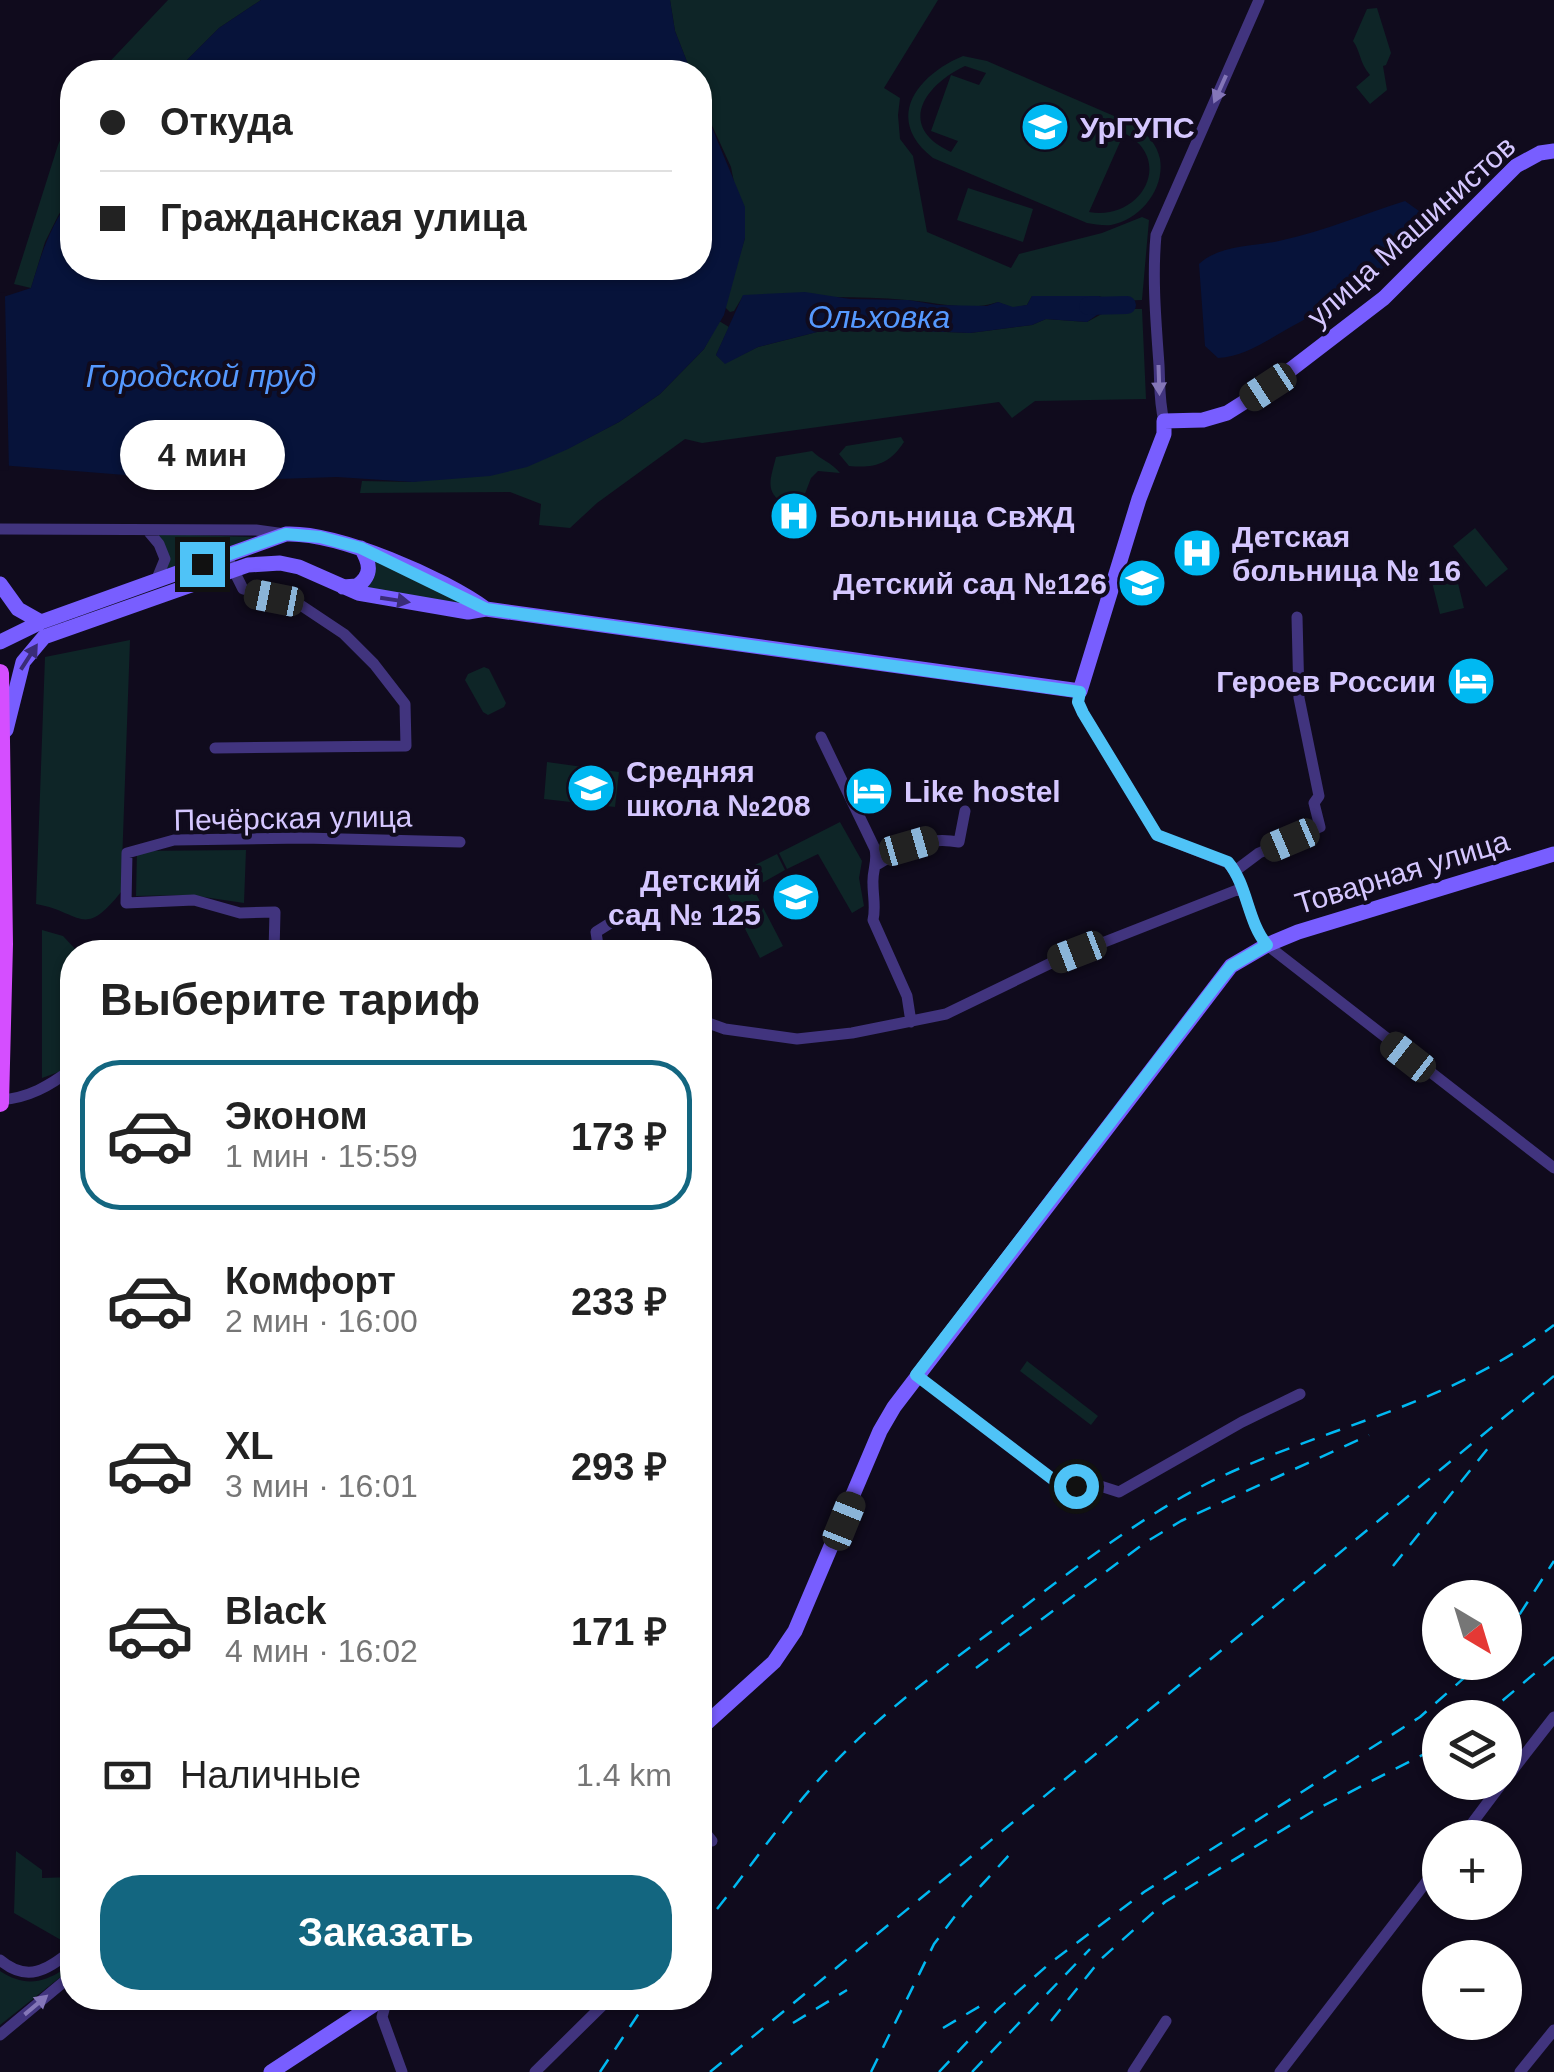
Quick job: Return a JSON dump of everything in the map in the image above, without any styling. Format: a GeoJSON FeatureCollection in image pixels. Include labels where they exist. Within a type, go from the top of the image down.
{"type":"FeatureCollection","features":[{"type":"Feature","properties":{"kind":"main road"},"geometry":{"type":"LineString","coordinates":[[0,673],[4,963],[0,1102]]}},
{"type":"Feature","properties":{"kind":"street"},"geometry":{"type":"LineString","coordinates":[[1260,0],[1156,235],[1156,320],[1164,434],[1139,499],[1078,702],[1157,835],[1223,860],[1235,872],[1257,932],[1267,945],[1554,1168]]}},
{"type":"Feature","properties":{"kind":"street","name":"улица Машинистов"},"geometry":{"type":"LineString","coordinates":[[1164,421],[1203,420],[1227,414],[1268,387],[1384,298],[1516,166],[1540,153],[1554,151]]}},
{"type":"Feature","properties":{"kind":"street"},"geometry":{"type":"LineString","coordinates":[[0,530],[256,530],[320,537],[361,548],[486,609]]}},
{"type":"Feature","properties":{"kind":"street"},"geometry":{"type":"LineString","coordinates":[[148,532],[165,559],[150,584]]}},
{"type":"Feature","properties":{"kind":"street"},"geometry":{"type":"LineString","coordinates":[[2,749],[23,662],[44,638],[229,562],[286,534]]}},
{"type":"Feature","properties":{"kind":"street"},"geometry":{"type":"LineString","coordinates":[[343,587],[357,586],[368,575],[369,566],[361,548]]}},
{"type":"Feature","properties":{"kind":"street"},"geometry":{"type":"LineString","coordinates":[[0,642],[41,622],[150,584],[229,562],[267,562],[299,567],[377,598],[468,612],[486,609],[1080,692]]}},
{"type":"Feature","properties":{"kind":"street"},"geometry":{"type":"LineString","coordinates":[[215,748],[406,746],[405,704],[374,664],[320,616],[296,602],[243,589],[229,562]]}},
{"type":"Feature","properties":{"kind":"street"},"geometry":{"type":"LineString","coordinates":[[0,584],[18,609],[41,622]]}},
{"type":"Feature","properties":{"kind":"street"},"geometry":{"type":"LineString","coordinates":[[1235,872],[1259,853],[1320,827],[1314,803],[1319,796],[1298,698],[1297,617]]}},
{"type":"Feature","properties":{"kind":"street"},"geometry":{"type":"LineString","coordinates":[[821,736],[875,849],[878,864],[872,880],[876,907],[872,920],[907,996],[911,1022]]}},
{"type":"Feature","properties":{"kind":"street"},"geometry":{"type":"LineString","coordinates":[[878,864],[909,846],[936,838],[960,842],[965,811]]}},
{"type":"Feature","properties":{"kind":"street","name":"Печёрская улица"},"geometry":{"type":"LineString","coordinates":[[274,940],[275,912],[240,912],[194,900],[126,902],[127,853],[174,840],[460,842]]}},
{"type":"Feature","properties":{"kind":"street","name":"Товарная улица"},"geometry":{"type":"LineString","coordinates":[[712,1718],[774,1662],[795,1631],[880,1431],[916,1375],[1231,966],[1298,932],[1554,854]]}},
{"type":"Feature","properties":{"kind":"street"},"geometry":{"type":"LineString","coordinates":[[712,1024],[797,1039],[852,1033],[946,1014],[1050,963],[1242,888]]}},
{"type":"Feature","properties":{"kind":"street"},"geometry":{"type":"LineString","coordinates":[[597,940],[596,932],[612,922]]}},
{"type":"Feature","properties":{"kind":"street"},"geometry":{"type":"LineString","coordinates":[[0,1102],[37,1092],[60,1077]]}},
{"type":"Feature","properties":{"kind":"street"},"geometry":{"type":"LineString","coordinates":[[916,1375],[1063,1487],[1091,1483],[1119,1492],[1300,1394]]}},
{"type":"Feature","properties":{"kind":"street"},"geometry":{"type":"LineString","coordinates":[[1522,1758],[1554,1718]]}},
{"type":"Feature","properties":{"kind":"street"},"geometry":{"type":"LineString","coordinates":[[1475,1820],[1490,1800]]}},
{"type":"Feature","properties":{"kind":"street"},"geometry":{"type":"LineString","coordinates":[[1280,2072],[1422,1887]]}},
{"type":"Feature","properties":{"kind":"street"},"geometry":{"type":"LineString","coordinates":[[0,1960],[27,1974],[41,1972],[60,1959]]}},
{"type":"Feature","properties":{"kind":"street"},"geometry":{"type":"LineString","coordinates":[[0,2035],[60,1983]]}},
{"type":"Feature","properties":{"kind":"street"},"geometry":{"type":"LineString","coordinates":[[272,2072],[368,2010]]}},
{"type":"Feature","properties":{"kind":"street"},"geometry":{"type":"LineString","coordinates":[[383,2010],[382,2017],[402,2072]]}},
{"type":"Feature","properties":{"kind":"street"},"geometry":{"type":"LineString","coordinates":[[536,2072],[598,2010]]}},
{"type":"Feature","properties":{"kind":"street"},"geometry":{"type":"LineString","coordinates":[[1132,2072],[1166,2021]]}},
{"type":"Feature","properties":{"kind":"street"},"geometry":{"type":"LineString","coordinates":[[1520,2072],[1554,2030]]}},
{"type":"Feature","properties":{"kind":"green space"},"geometry":{"type":"Polygon","coordinates":[[[168,0],[261,0],[219,28],[187,60],[111,60],[168,0]]]}},
{"type":"Feature","properties":{"kind":"green space"},"geometry":{"type":"Polygon","coordinates":[[[670,0],[938,0],[884,88],[900,98],[900,139],[913,156],[927,232],[1011,268],[1019,254],[1102,233],[1142,217],[1149,220],[1142,300],[1032,296],[1027,305],[1013,308],[998,302],[964,306],[886,298],[743,296],[730,312],[724,306],[745,238],[731,167],[712,125],[712,60],[686,60],[675,31],[670,0]]]}},
{"type":"Feature","properties":{"kind":"green space"},"geometry":{"type":"Polygon","coordinates":[[[1377,8],[1391,53],[1383,66],[1387,90],[1370,104],[1356,87],[1370,75],[1353,41],[1367,9],[1377,8]]]}},
{"type":"Feature","properties":{"kind":"green space"},"geometry":{"type":"Polygon","coordinates":[[[963,56],[987,61],[1137,126],[1154,144],[1160,159],[1154,192],[1141,210],[1122,222],[1087,223],[933,158],[918,143],[908,114],[920,86],[946,64],[963,56]],[[965,66],[950,74],[928,95],[920,119],[934,142],[951,152],[958,141],[931,131],[951,75],[979,85],[986,73],[965,66]],[[1124,133],[1089,212],[1124,207],[1146,186],[1148,158],[1139,144],[1124,133]]]}},
{"type":"Feature","properties":{"kind":"green space"},"geometry":{"type":"Polygon","coordinates":[[[60,141],[60,213],[45,242],[31,288],[14,284],[60,141]]]}},
{"type":"Feature","properties":{"kind":"green space"},"geometry":{"type":"Polygon","coordinates":[[[968,188],[1033,209],[1023,242],[957,220],[968,188]]]}},
{"type":"Feature","properties":{"kind":"green space"},"geometry":{"type":"Polygon","coordinates":[[[1111,309],[1142,309],[1146,399],[1035,401],[1012,418],[999,402],[702,443],[685,439],[597,503],[570,528],[539,525],[541,504],[510,492],[360,493],[362,481],[413,482],[567,449],[619,422],[660,394],[704,349],[719,321],[729,327],[716,355],[725,363],[758,347],[817,332],[853,328],[970,333],[1032,325],[1046,319],[1087,322],[1111,309]]]}},
{"type":"Feature","properties":{"kind":"green space"},"geometry":{"type":"Polygon","coordinates":[[[901,437],[904,442],[893,456],[873,465],[849,466],[839,454],[846,446],[901,437]]]}},
{"type":"Feature","properties":{"kind":"green space"},"geometry":{"type":"Polygon","coordinates":[[[812,451],[840,473],[818,471],[803,499],[786,504],[779,500],[771,490],[776,457],[812,451]]]}},
{"type":"Feature","properties":{"kind":"green space"},"geometry":{"type":"Polygon","coordinates":[[[1475,528],[1508,569],[1486,587],[1453,546],[1475,528]]]}},
{"type":"Feature","properties":{"kind":"green space"},"geometry":{"type":"Polygon","coordinates":[[[158,534],[254,537],[166,572],[158,534]]]}},
{"type":"Feature","properties":{"kind":"green space"},"geometry":{"type":"Polygon","coordinates":[[[372,558],[480,608],[361,588],[372,558]]]}},
{"type":"Feature","properties":{"kind":"green space"},"geometry":{"type":"Polygon","coordinates":[[[1454,567],[1464,608],[1440,614],[1430,574],[1454,567]]]}},
{"type":"Feature","properties":{"kind":"green space"},"geometry":{"type":"Polygon","coordinates":[[[130,640],[121,892],[98,915],[81,919],[36,904],[45,657],[130,640]]]}},
{"type":"Feature","properties":{"kind":"green space"},"geometry":{"type":"Polygon","coordinates":[[[484,667],[489,669],[506,703],[488,715],[465,680],[468,674],[484,667]]]}},
{"type":"Feature","properties":{"kind":"green space"},"geometry":{"type":"Polygon","coordinates":[[[547,762],[619,772],[615,807],[544,799],[547,762]]]}},
{"type":"Feature","properties":{"kind":"green space"},"geometry":{"type":"Polygon","coordinates":[[[840,822],[862,861],[859,878],[864,906],[852,913],[818,854],[787,869],[779,853],[840,822]]]}},
{"type":"Feature","properties":{"kind":"green space"},"geometry":{"type":"Polygon","coordinates":[[[246,850],[244,903],[190,895],[136,896],[137,851],[246,850]]]}},
{"type":"Feature","properties":{"kind":"green space"},"geometry":{"type":"Polygon","coordinates":[[[777,854],[785,870],[753,888],[783,946],[760,958],[721,882],[777,854]]]}},
{"type":"Feature","properties":{"kind":"green space"},"geometry":{"type":"Polygon","coordinates":[[[42,930],[67,940],[60,940],[60,1071],[42,1078],[42,930]]]}},
{"type":"Feature","properties":{"kind":"green space"},"geometry":{"type":"Polygon","coordinates":[[[1027,1361],[1098,1416],[1091,1425],[1020,1371],[1027,1361]]]}},
{"type":"Feature","properties":{"kind":"green space"},"geometry":{"type":"Polygon","coordinates":[[[16,1851],[42,1870],[42,1878],[60,1877],[60,1939],[14,1913],[16,1851]]]}},
{"type":"Feature","properties":{"kind":"green space"},"geometry":{"type":"Polygon","coordinates":[[[0,1971],[16,1979],[47,1978],[60,1972],[60,1977],[0,2025],[0,1971]]]}},
{"type":"Feature","properties":{"kind":"water"},"geometry":{"type":"Polygon","coordinates":[[[261,0],[670,0],[675,31],[686,60],[187,60],[219,28],[261,0]]]}},
{"type":"Feature","properties":{"kind":"water","name":"Городской пруд"},"geometry":{"type":"Polygon","coordinates":[[[712,128],[745,207],[745,238],[724,315],[704,349],[660,394],[619,422],[527,467],[490,476],[413,482],[337,477],[161,483],[125,475],[0,465],[0,298],[31,288],[60,215],[60,280],[712,280],[712,128]]]}},
{"type":"Feature","properties":{"kind":"water"},"geometry":{"type":"Polygon","coordinates":[[[1405,201],[1419,211],[1413,231],[1402,249],[1368,281],[1246,351],[1218,358],[1205,346],[1199,264],[1228,249],[1314,232],[1405,201]]]}},
{"type":"Feature","properties":{"kind":"water"},"geometry":{"type":"Polygon","coordinates":[[[805,292],[937,305],[987,306],[998,302],[1013,307],[1027,305],[1032,296],[1099,296],[1111,305],[1087,322],[1046,319],[1032,325],[970,333],[853,328],[817,332],[758,347],[725,364],[716,355],[743,295],[805,292]]]}},
{"type":"Feature","properties":{"kind":"pier"},"geometry":{"type":"Polygon","coordinates":[[[5,292],[9,471],[0,470],[0,293],[5,292]]]}},
{"type":"Feature","properties":{"kind":"waterway","name":"Ольховка"},"geometry":{"type":"LineString","coordinates":[[1088,306],[1127,305]]}},
{"type":"Feature","properties":{"kind":"railway"},"geometry":{"type":"LineString","coordinates":[[712,1915],[807,1794],[866,1732],[936,1674],[1109,1544],[1216,1479],[1475,1375],[1554,1325]]}},
{"type":"Feature","properties":{"kind":"railway"},"geometry":{"type":"LineString","coordinates":[[710,2072],[1554,1376]]}},
{"type":"Feature","properties":{"kind":"railway"},"geometry":{"type":"LineString","coordinates":[[976,1668],[1146,1542],[1181,1521],[1369,1435]]}},
{"type":"Feature","properties":{"kind":"railway"},"geometry":{"type":"LineString","coordinates":[[1393,1566],[1493,1442]]}},
{"type":"Feature","properties":{"kind":"railway"},"geometry":{"type":"LineString","coordinates":[[1522,1611],[1554,1561]]}},
{"type":"Feature","properties":{"kind":"railway"},"geometry":{"type":"LineString","coordinates":[[1503,1700],[1554,1657]]}},
{"type":"Feature","properties":{"kind":"railway"},"geometry":{"type":"LineString","coordinates":[[939,2072],[997,2010],[1049,1964],[1144,1892],[1420,1717],[1462,1680]]}},
{"type":"Feature","properties":{"kind":"railway"},"geometry":{"type":"LineString","coordinates":[[1051,2021],[1101,1959],[1165,1902],[1315,1810],[1422,1755]]}},
{"type":"Feature","properties":{"kind":"railway"},"geometry":{"type":"LineString","coordinates":[[871,2072],[934,1944],[1011,1853]]}},
{"type":"Feature","properties":{"kind":"railway"},"geometry":{"type":"LineString","coordinates":[[972,2072],[1090,1949]]}},
{"type":"Feature","properties":{"kind":"railway"},"geometry":{"type":"LineString","coordinates":[[793,2023],[847,1990]]}},
{"type":"Feature","properties":{"kind":"railway"},"geometry":{"type":"LineString","coordinates":[[943,2028],[987,2002]]}},
{"type":"Feature","properties":{"kind":"railway"},"geometry":{"type":"LineString","coordinates":[[600,2072],[641,2010]]}},
{"type":"Feature","properties":{"kind":"place","name":"УрГУПС"},"geometry":{"type":"Point","coordinates":[1045,127]}},
{"type":"Feature","properties":{"kind":"place","name":"Больница СвЖД"},"geometry":{"type":"Point","coordinates":[794,516]}},
{"type":"Feature","properties":{"kind":"place","name":"Детская больница № 16"},"geometry":{"type":"Point","coordinates":[1197,553]}},
{"type":"Feature","properties":{"kind":"place","name":"Детский сад №126"},"geometry":{"type":"Point","coordinates":[1142,583]}},
{"type":"Feature","properties":{"kind":"place","name":"Героев России"},"geometry":{"type":"Point","coordinates":[1471,681]}},
{"type":"Feature","properties":{"kind":"place","name":"Средняя школа №208"},"geometry":{"type":"Point","coordinates":[591,788]}},
{"type":"Feature","properties":{"kind":"place","name":"Like hostel"},"geometry":{"type":"Point","coordinates":[869,791]}},
{"type":"Feature","properties":{"kind":"place","name":"Детский сад № 125"},"geometry":{"type":"Point","coordinates":[796,897]}},
{"type":"Feature","properties":{"kind":"route"},"geometry":{"type":"LineString","coordinates":[[202,564],[286,534],[320,537],[374,552],[486,609],[1080,692],[1078,702],[1083,713],[1157,835],[1232,866],[1257,932],[1267,945],[1231,966],[916,1375],[1063,1487],[1076,1486]]}}]}
